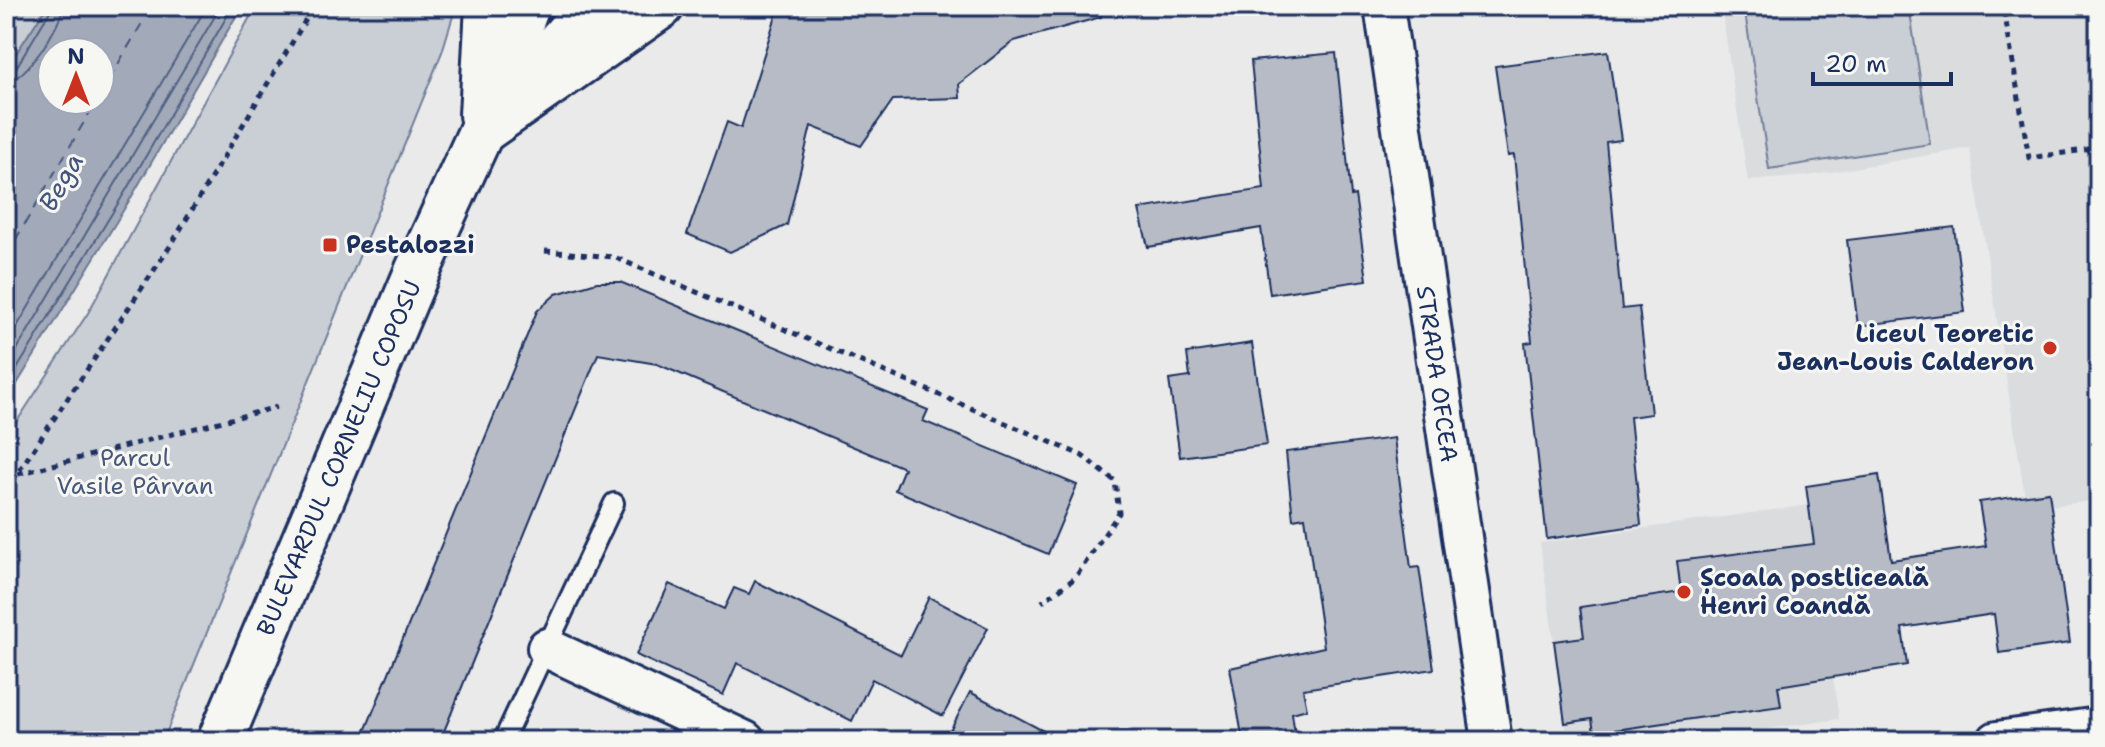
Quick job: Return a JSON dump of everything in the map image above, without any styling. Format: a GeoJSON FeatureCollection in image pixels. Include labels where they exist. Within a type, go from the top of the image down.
{"type":"FeatureCollection","features":[{"type":"Feature","properties":{"kind":"main road"},"geometry":{"type":"LineString","coordinates":[[481,132],[488,6]]}},
{"type":"Feature","properties":{"kind":"main road","name":"BULEVARDUL CORNELIU COPOSU"},"geometry":{"type":"LineString","coordinates":[[220,741],[417,272],[481,132],[527,6]]}},
{"type":"Feature","properties":{"kind":"main road","name":"BULEVARDUL CORNELIU COPOSU"},"geometry":{"type":"LineString","coordinates":[[481,132],[591,6]]}},
{"type":"Feature","properties":{"kind":"main road"},"geometry":{"type":"LineString","coordinates":[[481,132],[661,6]]}},
{"type":"Feature","properties":{"kind":"street","name":"STRADA OFCEA"},"geometry":{"type":"LineString","coordinates":[[1384,6],[1492,741]]}},
{"type":"Feature","properties":{"kind":"street"},"geometry":{"type":"LineString","coordinates":[[547,648],[745,741]]}},
{"type":"Feature","properties":{"kind":"street"},"geometry":{"type":"LineString","coordinates":[[1997,741],[2099,727]]}},
{"type":"Feature","properties":{"kind":"lane"},"geometry":{"type":"LineString","coordinates":[[503,741],[614,503]]}},
{"type":"Feature","properties":{"kind":"path"},"geometry":{"type":"LineString","coordinates":[[6,490],[171,245],[314,6]]}},
{"type":"Feature","properties":{"kind":"path"},"geometry":{"type":"LineString","coordinates":[[2026,6],[2004,10],[2029,158],[2099,148]]}},
{"type":"Feature","properties":{"kind":"path"},"geometry":{"type":"LineString","coordinates":[[545,251],[614,257],[1081,455],[1115,481],[1119,513],[1075,578],[1042,602]]}},
{"type":"Feature","properties":{"kind":"path"},"geometry":{"type":"LineString","coordinates":[[17,475],[277,407]]}},
{"type":"Feature","properties":{"kind":"shaded area","name":"Liceul Teoretic Jean-Louis Calderon"},"geometry":{"type":"Polygon","coordinates":[[[1721,6],[2099,6],[2099,500],[2027,509],[1970,148],[1808,176],[1748,181],[1721,6]]]}},
{"type":"Feature","properties":{"kind":"shaded area","name":"Școala postliceală Henri Coandă"},"geometry":{"type":"Polygon","coordinates":[[[1809,505],[1839,719],[1680,741],[1568,741],[1540,543],[1809,505]]]}},
{"type":"Feature","properties":{"kind":"green space"},"geometry":{"type":"Polygon","coordinates":[[[6,6],[47,6],[6,69],[6,6]]]}},
{"type":"Feature","properties":{"kind":"green space","name":"Parcul Vasile Pârvan"},"geometry":{"type":"Polygon","coordinates":[[[256,6],[456,6],[442,52],[163,741],[6,741],[6,438],[88,313],[256,6]]]}},
{"type":"Feature","properties":{"kind":"green space"},"geometry":{"type":"Polygon","coordinates":[[[1744,6],[1909,6],[1930,144],[1769,169],[1744,6]]]}},
{"type":"Feature","properties":{"kind":"water","name":"Bega"},"geometry":{"type":"Polygon","coordinates":[[[47,6],[242,6],[132,196],[6,402],[6,69],[47,6]]]}},
{"type":"Feature","properties":{"kind":"building"},"geometry":{"type":"Polygon","coordinates":[[[779,6],[1099,6],[1101,17],[1014,41],[959,84],[960,98],[893,100],[861,146],[811,126],[787,225],[730,252],[687,234],[727,122],[741,128],[779,6]]]}},
{"type":"Feature","properties":{"kind":"building"},"geometry":{"type":"Polygon","coordinates":[[[1608,51],[1621,140],[1606,142],[1622,309],[1639,307],[1651,414],[1630,417],[1641,525],[1547,539],[1525,343],[1532,342],[1514,155],[1508,156],[1495,66],[1608,51]]]}},
{"type":"Feature","properties":{"kind":"building"},"geometry":{"type":"Polygon","coordinates":[[[1336,53],[1351,196],[1355,195],[1367,280],[1270,294],[1261,228],[1148,247],[1139,209],[1264,189],[1251,61],[1336,53]]]}},
{"type":"Feature","properties":{"kind":"building"},"geometry":{"type":"Polygon","coordinates":[[[1954,227],[1965,312],[1858,326],[1847,240],[1954,227]]]}},
{"type":"Feature","properties":{"kind":"building"},"geometry":{"type":"Polygon","coordinates":[[[597,282],[620,282],[928,410],[923,421],[1077,485],[1048,554],[895,490],[904,468],[657,364],[598,354],[440,741],[361,741],[537,311],[556,294],[597,282]]]}},
{"type":"Feature","properties":{"kind":"building"},"geometry":{"type":"Polygon","coordinates":[[[1252,343],[1267,445],[1180,457],[1169,380],[1190,377],[1187,353],[1252,343]]]}},
{"type":"Feature","properties":{"kind":"building"},"geometry":{"type":"Polygon","coordinates":[[[1394,438],[1411,568],[1419,567],[1434,669],[1303,689],[1307,709],[1292,713],[1296,741],[1243,741],[1230,668],[1324,647],[1305,517],[1293,519],[1286,452],[1394,438]]]}},
{"type":"Feature","properties":{"kind":"building"},"geometry":{"type":"Polygon","coordinates":[[[1879,475],[1891,560],[1986,546],[1979,502],[2049,492],[2070,643],[1999,653],[1994,614],[1902,628],[1907,665],[1778,686],[1781,706],[1594,733],[1592,719],[1565,723],[1554,641],[1584,637],[1580,607],[1681,592],[1677,561],[1814,544],[1806,486],[1879,475]]]}},
{"type":"Feature","properties":{"kind":"building"},"geometry":{"type":"Polygon","coordinates":[[[755,581],[901,655],[929,597],[988,628],[943,716],[872,679],[852,721],[737,663],[723,695],[636,655],[669,584],[724,609],[734,588],[749,594],[755,581]]]}},
{"type":"Feature","properties":{"kind":"building"},"geometry":{"type":"Polygon","coordinates":[[[970,692],[1062,741],[945,741],[970,692]]]}},
{"type":"Feature","properties":{"kind":"ferry route"},"geometry":{"type":"LineString","coordinates":[[116,68],[152,6]]}},
{"type":"Feature","properties":{"kind":"ferry route"},"geometry":{"type":"LineString","coordinates":[[6,256],[88,116]]}},
{"type":"Feature","properties":{"kind":"place","name":"Pestalozzi"},"geometry":{"type":"Point","coordinates":[330,245]}},
{"type":"Feature","properties":{"kind":"place","name":"Liceul Teoretic Jean-Louis Calderon"},"geometry":{"type":"Point","coordinates":[2050,348]}},
{"type":"Feature","properties":{"kind":"place","name":"Școala postliceală Henri Coandă"},"geometry":{"type":"Point","coordinates":[1684,592]}}]}
